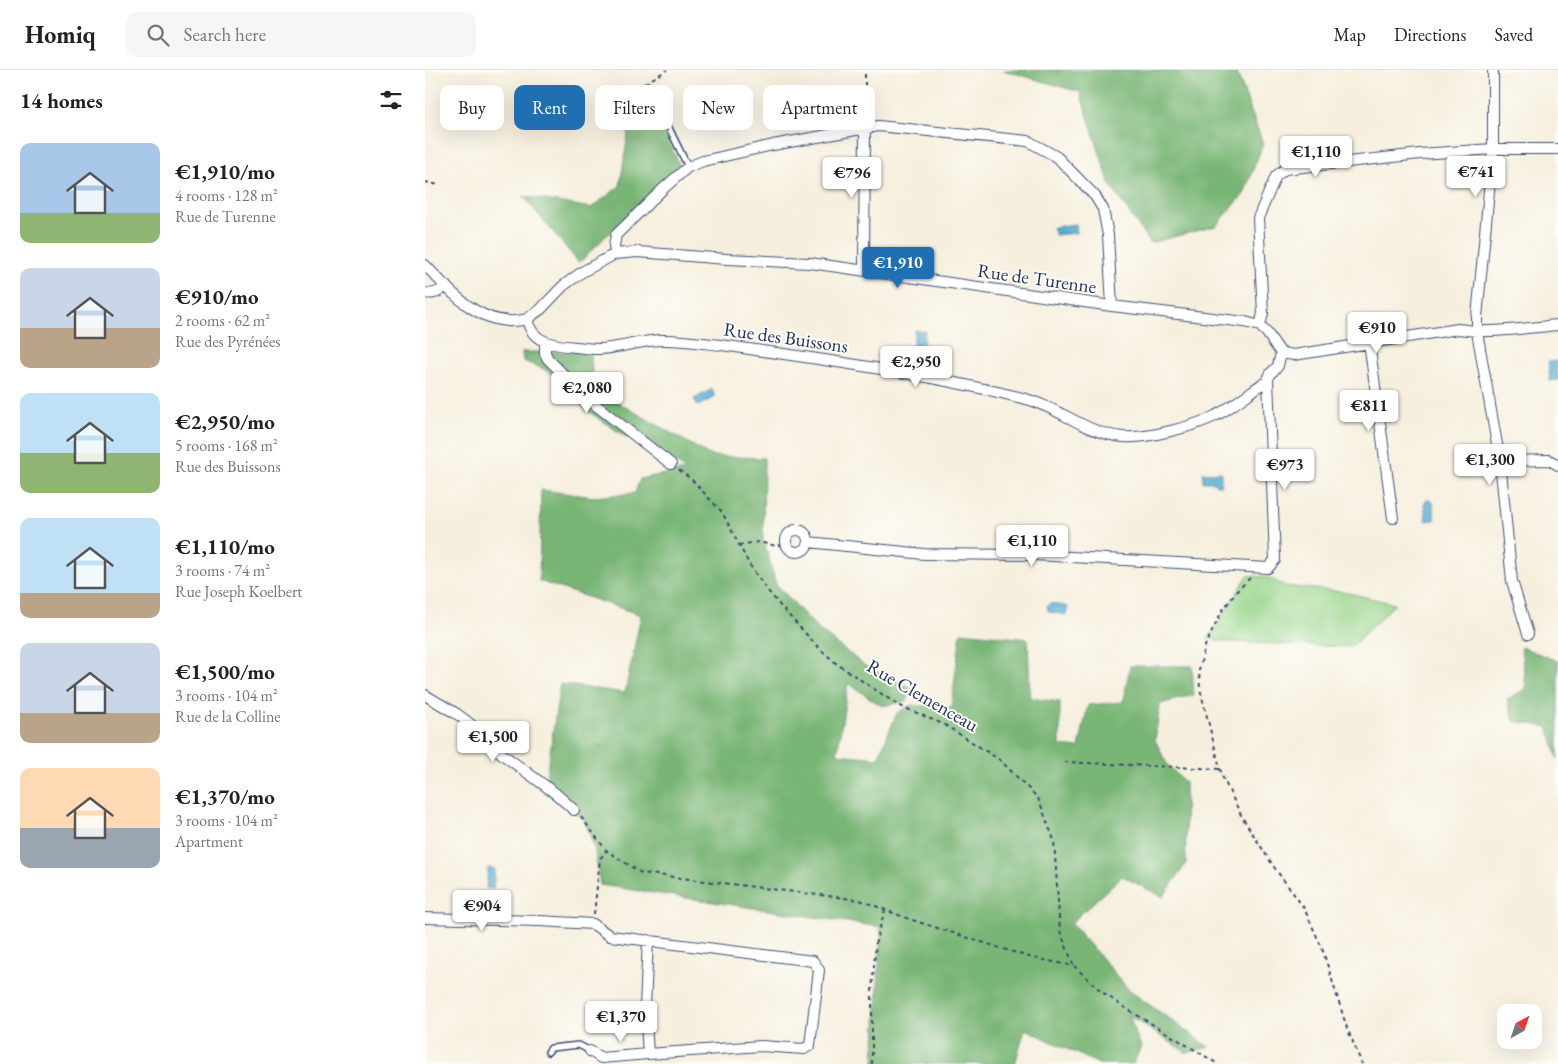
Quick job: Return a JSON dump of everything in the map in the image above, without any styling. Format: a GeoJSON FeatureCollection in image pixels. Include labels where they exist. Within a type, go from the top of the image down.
{"type":"FeatureCollection","features":[{"type":"Feature","properties":{"kind":"street"},"geometry":{"type":"LineString","coordinates":[[1493,70],[1493,149],[1477,332],[1500,461],[1512,581],[1528,634]]}},
{"type":"Feature","properties":{"kind":"street"},"geometry":{"type":"LineString","coordinates":[[875,126],[1028,141],[1057,157],[1095,196],[1103,209],[1108,235],[1112,306]]}},
{"type":"Feature","properties":{"kind":"street"},"geometry":{"type":"LineString","coordinates":[[615,254],[616,235],[664,188],[688,168],[703,161],[773,145],[854,130]]}},
{"type":"Feature","properties":{"kind":"street"},"geometry":{"type":"LineString","coordinates":[[864,270],[865,130]]}},
{"type":"Feature","properties":{"kind":"street"},"geometry":{"type":"LineString","coordinates":[[1558,149],[1493,149],[1420,154],[1285,169],[1276,176],[1258,218],[1263,314],[1260,326],[1281,353],[1294,355],[1458,329],[1477,332],[1558,325]]}},
{"type":"Feature","properties":{"kind":"street","name":"Rue de Turenne"},"geometry":{"type":"LineString","coordinates":[[527,318],[541,309],[563,286],[582,272],[615,254],[638,252],[810,263],[1112,306],[1245,322],[1260,326]]}},
{"type":"Feature","properties":{"kind":"street"},"geometry":{"type":"LineString","coordinates":[[425,265],[460,300],[490,317],[506,322],[515,322],[527,318],[535,336],[545,342],[545,353],[548,359],[589,398],[671,464]]}},
{"type":"Feature","properties":{"kind":"street"},"geometry":{"type":"LineString","coordinates":[[425,293],[437,293],[446,286]]}},
{"type":"Feature","properties":{"kind":"street","name":"Rue des Buissons"},"geometry":{"type":"LineString","coordinates":[[545,342],[600,349],[662,340],[701,342],[883,369],[1041,403],[1087,428],[1123,437],[1142,436],[1200,422],[1217,415],[1263,384],[1268,383]]}},
{"type":"Feature","properties":{"kind":"street"},"geometry":{"type":"LineString","coordinates":[[1369,342],[1393,518]]}},
{"type":"Feature","properties":{"kind":"street"},"geometry":{"type":"LineString","coordinates":[[808,542],[924,554],[1035,555],[1268,568],[1275,560],[1268,383],[1269,376],[1278,366],[1281,353]]}},
{"type":"Feature","properties":{"kind":"street"},"geometry":{"type":"LineString","coordinates":[[1500,461],[1549,460],[1558,465]]}},
{"type":"Feature","properties":{"kind":"street"},"geometry":{"type":"LineString","coordinates":[[797,530],[804,532],[808,542],[805,548],[799,551],[793,550],[787,543],[790,533],[797,530]]}},
{"type":"Feature","properties":{"kind":"street"},"geometry":{"type":"LineString","coordinates":[[425,695],[473,726],[502,754],[555,793],[574,810]]}},
{"type":"Feature","properties":{"kind":"street"},"geometry":{"type":"LineString","coordinates":[[425,918],[593,924],[610,936],[813,960],[819,970],[810,1045],[804,1049],[761,1046],[601,1058],[590,1051]]}},
{"type":"Feature","properties":{"kind":"street"},"geometry":{"type":"LineString","coordinates":[[648,940],[645,1007],[648,1054]]}},
{"type":"Feature","properties":{"kind":"lane"},"geometry":{"type":"LineString","coordinates":[[670,130],[688,168]]}},
{"type":"Feature","properties":{"kind":"lane"},"geometry":{"type":"LineString","coordinates":[[548,1052],[551,1048],[579,1045],[590,1051]]}},
{"type":"Feature","properties":{"kind":"path"},"geometry":{"type":"LineString","coordinates":[[653,77],[667,70]]}},
{"type":"Feature","properties":{"kind":"path"},"geometry":{"type":"LineString","coordinates":[[865,70],[865,85]]}},
{"type":"Feature","properties":{"kind":"path"},"geometry":{"type":"LineString","coordinates":[[425,182],[439,185]]}},
{"type":"Feature","properties":{"kind":"path","name":"Rue Clemenceau"},"geometry":{"type":"LineString","coordinates":[[671,464],[691,479],[722,512],[739,546],[763,586],[819,648],[837,664],[898,705],[945,725],[1000,760],[1038,798],[1054,840],[1060,931],[1074,966]]}},
{"type":"Feature","properties":{"kind":"path"},"geometry":{"type":"LineString","coordinates":[[739,546],[758,542],[777,546],[787,543]]}},
{"type":"Feature","properties":{"kind":"path"},"geometry":{"type":"LineString","coordinates":[[1258,568],[1222,611],[1205,646],[1199,670],[1200,689],[1220,769],[1242,817],[1274,867],[1304,908],[1322,948],[1347,1028],[1362,1064]]}},
{"type":"Feature","properties":{"kind":"path"},"geometry":{"type":"LineString","coordinates":[[1064,762],[1220,769]]}},
{"type":"Feature","properties":{"kind":"path"},"geometry":{"type":"LineString","coordinates":[[574,810],[607,850],[641,873],[861,900],[909,919],[1029,957],[1074,966],[1102,992],[1122,1006],[1218,1064]]}},
{"type":"Feature","properties":{"kind":"path"},"geometry":{"type":"LineString","coordinates":[[593,924],[600,859],[607,850]]}},
{"type":"Feature","properties":{"kind":"path"},"geometry":{"type":"LineString","coordinates":[[872,1064],[872,991],[876,941],[885,910]]}},
{"type":"Feature","properties":{"kind":"green space"},"geometry":{"type":"Polygon","coordinates":[[[1003,70],[1236,70],[1263,144],[1244,194],[1216,226],[1150,243],[1110,185],[1080,92],[1003,70]]]}},
{"type":"Feature","properties":{"kind":"green space"},"geometry":{"type":"Polygon","coordinates":[[[629,130],[664,130],[679,164],[579,263],[523,196],[591,208],[620,186],[629,130]]]}},
{"type":"Feature","properties":{"kind":"green space"},"geometry":{"type":"Polygon","coordinates":[[[522,352],[591,352],[593,388],[711,456],[764,458],[763,539],[776,584],[818,629],[865,666],[912,688],[907,701],[882,706],[848,683],[837,754],[878,758],[897,713],[911,705],[951,708],[961,632],[1028,639],[1030,698],[1060,702],[1060,746],[1079,748],[1088,705],[1123,702],[1130,666],[1192,666],[1194,695],[1160,704],[1155,740],[1167,764],[1185,782],[1186,864],[1163,897],[1122,876],[1071,923],[1130,991],[1209,1047],[1187,1053],[1129,1016],[1141,1047],[1133,1064],[1099,1064],[1025,1029],[1015,1064],[874,1064],[881,927],[600,885],[595,851],[584,819],[544,792],[560,684],[625,693],[641,615],[539,581],[541,490],[594,497],[635,493],[640,479],[685,470],[648,440],[626,437],[586,410],[560,381],[544,369],[523,361],[522,352]]]}},
{"type":"Feature","properties":{"kind":"green space"},"geometry":{"type":"Polygon","coordinates":[[[1248,575],[1270,578],[1285,586],[1344,592],[1395,604],[1351,647],[1230,642],[1208,639],[1248,575]]]}},
{"type":"Feature","properties":{"kind":"green space"},"geometry":{"type":"Polygon","coordinates":[[[1521,647],[1558,661],[1558,759],[1548,727],[1514,721],[1507,699],[1526,689],[1521,647]]]}},
{"type":"Feature","properties":{"kind":"water"},"geometry":{"type":"Polygon","coordinates":[[[1076,224],[1077,233],[1055,235],[1052,228],[1054,227],[1076,224]]]}},
{"type":"Feature","properties":{"kind":"water"},"geometry":{"type":"Polygon","coordinates":[[[915,330],[925,331],[922,352],[912,351],[915,330]]]}},
{"type":"Feature","properties":{"kind":"water"},"geometry":{"type":"Polygon","coordinates":[[[1556,361],[1558,380],[1550,381],[1548,362],[1556,361]]]}},
{"type":"Feature","properties":{"kind":"water"},"geometry":{"type":"Polygon","coordinates":[[[712,389],[715,397],[698,406],[694,399],[712,389]]]}},
{"type":"Feature","properties":{"kind":"water"},"geometry":{"type":"Polygon","coordinates":[[[1221,472],[1221,485],[1216,485],[1214,482],[1203,482],[1203,473],[1221,472]]]}},
{"type":"Feature","properties":{"kind":"water"},"geometry":{"type":"Polygon","coordinates":[[[1426,500],[1433,502],[1435,520],[1426,521],[1424,503],[1426,500]]]}},
{"type":"Feature","properties":{"kind":"water"},"geometry":{"type":"Polygon","coordinates":[[[1050,603],[1068,607],[1066,615],[1049,612],[1047,607],[1050,603]]]}},
{"type":"Feature","properties":{"kind":"water"},"geometry":{"type":"Polygon","coordinates":[[[488,868],[495,869],[493,889],[486,888],[488,868]]]}}]}
